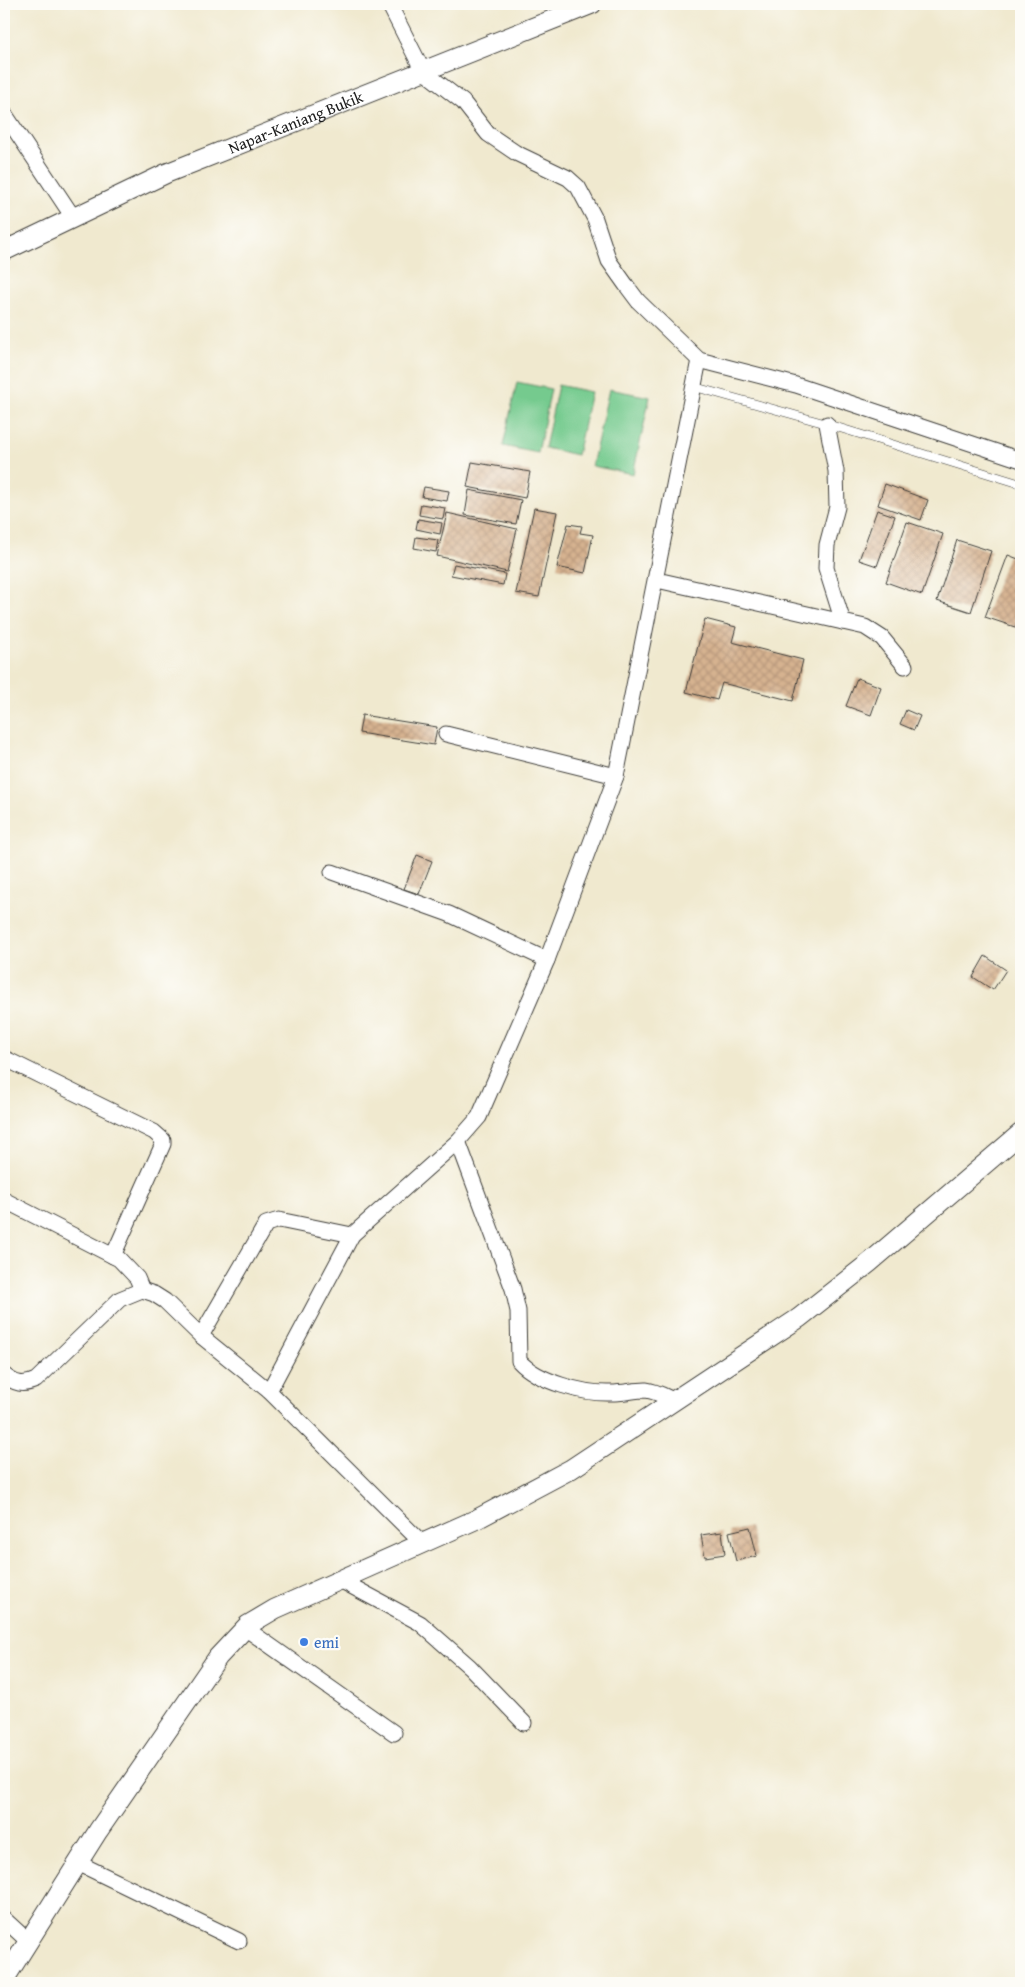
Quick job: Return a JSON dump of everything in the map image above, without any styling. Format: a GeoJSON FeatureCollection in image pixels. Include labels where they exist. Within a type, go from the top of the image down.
{"type":"FeatureCollection","features":[{"type":"Feature","properties":{"kind":"street"},"geometry":{"type":"LineString","coordinates":[[389,4],[423,71],[463,102],[488,134],[516,153],[568,178],[578,186],[595,219],[610,261],[626,285],[638,301],[699,360],[796,385],[1021,460]]}},
{"type":"Feature","properties":{"kind":"street","name":"Napar-Kaniang Bukik"},"geometry":{"type":"LineString","coordinates":[[4,251],[168,173],[592,4]]}},
{"type":"Feature","properties":{"kind":"street"},"geometry":{"type":"LineString","coordinates":[[4,113],[72,217]]}},
{"type":"Feature","properties":{"kind":"street"},"geometry":{"type":"LineString","coordinates":[[269,1391],[352,1235],[458,1142],[479,1117],[547,960],[616,776],[657,580],[699,360]]}},
{"type":"Feature","properties":{"kind":"street"},"geometry":{"type":"LineString","coordinates":[[827,424],[836,471],[837,507],[827,545],[826,568],[843,622]]}},
{"type":"Feature","properties":{"kind":"street"},"geometry":{"type":"LineString","coordinates":[[657,580],[865,627],[882,638],[905,666]]}},
{"type":"Feature","properties":{"kind":"street"},"geometry":{"type":"LineString","coordinates":[[446,734],[616,776]]}},
{"type":"Feature","properties":{"kind":"street"},"geometry":{"type":"LineString","coordinates":[[332,872],[449,914],[547,960]]}},
{"type":"Feature","properties":{"kind":"street"},"geometry":{"type":"LineString","coordinates":[[4,1058],[154,1132],[163,1140],[163,1144],[113,1256]]}},
{"type":"Feature","properties":{"kind":"street"},"geometry":{"type":"LineString","coordinates":[[4,1980],[78,1863],[218,1657],[245,1628],[275,1609],[477,1519],[571,1468],[799,1318],[870,1263],[1021,1133]]}},
{"type":"Feature","properties":{"kind":"street"},"geometry":{"type":"LineString","coordinates":[[458,1142],[513,1289],[518,1311],[519,1361],[524,1366],[554,1382],[581,1392],[610,1394],[646,1390],[675,1401]]}},
{"type":"Feature","properties":{"kind":"street"},"geometry":{"type":"LineString","coordinates":[[4,1200],[113,1256],[130,1269],[137,1278],[142,1290]]}},
{"type":"Feature","properties":{"kind":"street"},"geometry":{"type":"LineString","coordinates":[[201,1336],[266,1224],[279,1220],[352,1235]]}},
{"type":"Feature","properties":{"kind":"street"},"geometry":{"type":"LineString","coordinates":[[4,1375],[18,1384],[28,1384],[36,1380],[120,1299],[142,1290],[154,1294],[165,1301],[201,1336],[269,1391],[422,1543]]}},
{"type":"Feature","properties":{"kind":"street"},"geometry":{"type":"LineString","coordinates":[[340,1580],[420,1623],[470,1667],[524,1723]]}},
{"type":"Feature","properties":{"kind":"street"},"geometry":{"type":"LineString","coordinates":[[245,1628],[394,1733]]}},
{"type":"Feature","properties":{"kind":"street"},"geometry":{"type":"LineString","coordinates":[[78,1863],[239,1942]]}},
{"type":"Feature","properties":{"kind":"street"},"geometry":{"type":"LineString","coordinates":[[4,1919],[29,1942]]}},
{"type":"Feature","properties":{"kind":"lane"},"geometry":{"type":"LineString","coordinates":[[695,387],[827,424],[1021,484]]}},
{"type":"Feature","properties":{"kind":"green space"},"geometry":{"type":"Polygon","coordinates":[[[517,382],[551,389],[538,453],[503,446],[517,382]]]}},
{"type":"Feature","properties":{"kind":"green space"},"geometry":{"type":"Polygon","coordinates":[[[558,385],[591,392],[577,455],[545,448],[558,385]]]}},
{"type":"Feature","properties":{"kind":"green space"},"geometry":{"type":"Polygon","coordinates":[[[609,389],[650,397],[633,474],[592,466],[609,389]]]}},
{"type":"Feature","properties":{"kind":"building"},"geometry":{"type":"Polygon","coordinates":[[[472,462],[530,472],[525,498],[467,487],[472,462]]]}},
{"type":"Feature","properties":{"kind":"building"},"geometry":{"type":"Polygon","coordinates":[[[885,484],[928,500],[921,520],[878,505],[885,484]]]}},
{"type":"Feature","properties":{"kind":"building"},"geometry":{"type":"Polygon","coordinates":[[[424,487],[449,491],[447,501],[422,497],[424,487]]]}},
{"type":"Feature","properties":{"kind":"building"},"geometry":{"type":"Polygon","coordinates":[[[469,490],[521,500],[516,524],[465,515],[469,490]]]}},
{"type":"Feature","properties":{"kind":"building"},"geometry":{"type":"Polygon","coordinates":[[[421,504],[445,508],[443,519],[419,515],[421,504]]]}},
{"type":"Feature","properties":{"kind":"building"},"geometry":{"type":"Polygon","coordinates":[[[534,508],[557,512],[539,597],[516,593],[534,508]]]}},
{"type":"Feature","properties":{"kind":"building"},"geometry":{"type":"Polygon","coordinates":[[[877,510],[895,516],[877,566],[859,560],[877,510]]]}},
{"type":"Feature","properties":{"kind":"building"},"geometry":{"type":"Polygon","coordinates":[[[447,513],[517,529],[507,572],[437,556],[447,513]]]}},
{"type":"Feature","properties":{"kind":"building"},"geometry":{"type":"Polygon","coordinates":[[[418,519],[442,523],[440,534],[416,529],[418,519]]]}},
{"type":"Feature","properties":{"kind":"building"},"geometry":{"type":"Polygon","coordinates":[[[907,522],[943,534],[922,595],[886,582],[907,522]]]}},
{"type":"Feature","properties":{"kind":"building"},"geometry":{"type":"Polygon","coordinates":[[[568,524],[582,526],[580,533],[593,535],[585,573],[557,567],[568,524]]]}},
{"type":"Feature","properties":{"kind":"building"},"geometry":{"type":"Polygon","coordinates":[[[416,537],[438,540],[436,552],[414,548],[416,537]]]}},
{"type":"Feature","properties":{"kind":"building"},"geometry":{"type":"Polygon","coordinates":[[[957,540],[991,551],[971,612],[937,601],[957,540]]]}},
{"type":"Feature","properties":{"kind":"building"},"geometry":{"type":"Polygon","coordinates":[[[1008,555],[1021,560],[1021,629],[985,617],[1008,555]]]}},
{"type":"Feature","properties":{"kind":"building"},"geometry":{"type":"Polygon","coordinates":[[[454,564],[505,574],[503,585],[451,575],[454,564]]]}},
{"type":"Feature","properties":{"kind":"building"},"geometry":{"type":"Polygon","coordinates":[[[705,619],[736,627],[732,642],[803,660],[793,701],[722,683],[717,700],[686,692],[705,619]]]}},
{"type":"Feature","properties":{"kind":"building"},"geometry":{"type":"Polygon","coordinates":[[[857,678],[881,687],[871,715],[846,706],[857,678]]]}},
{"type":"Feature","properties":{"kind":"building"},"geometry":{"type":"Polygon","coordinates":[[[906,710],[920,716],[914,730],[900,724],[906,710]]]}},
{"type":"Feature","properties":{"kind":"building"},"geometry":{"type":"Polygon","coordinates":[[[362,715],[437,727],[434,745],[359,733],[362,715]]]}},
{"type":"Feature","properties":{"kind":"building"},"geometry":{"type":"Polygon","coordinates":[[[417,855],[432,861],[419,894],[404,889],[417,855]]]}},
{"type":"Feature","properties":{"kind":"building"},"geometry":{"type":"Polygon","coordinates":[[[985,956],[1006,970],[993,990],[973,977],[985,956]]]}},
{"type":"Feature","properties":{"kind":"building"},"geometry":{"type":"Polygon","coordinates":[[[750,1527],[757,1556],[736,1561],[729,1532],[750,1527]]]}},
{"type":"Feature","properties":{"kind":"building"},"geometry":{"type":"Polygon","coordinates":[[[722,1532],[725,1554],[705,1557],[701,1535],[722,1532]]]}},
{"type":"Feature","properties":{"kind":"place","name":"emi"},"geometry":{"type":"Point","coordinates":[304,1642]}}]}
